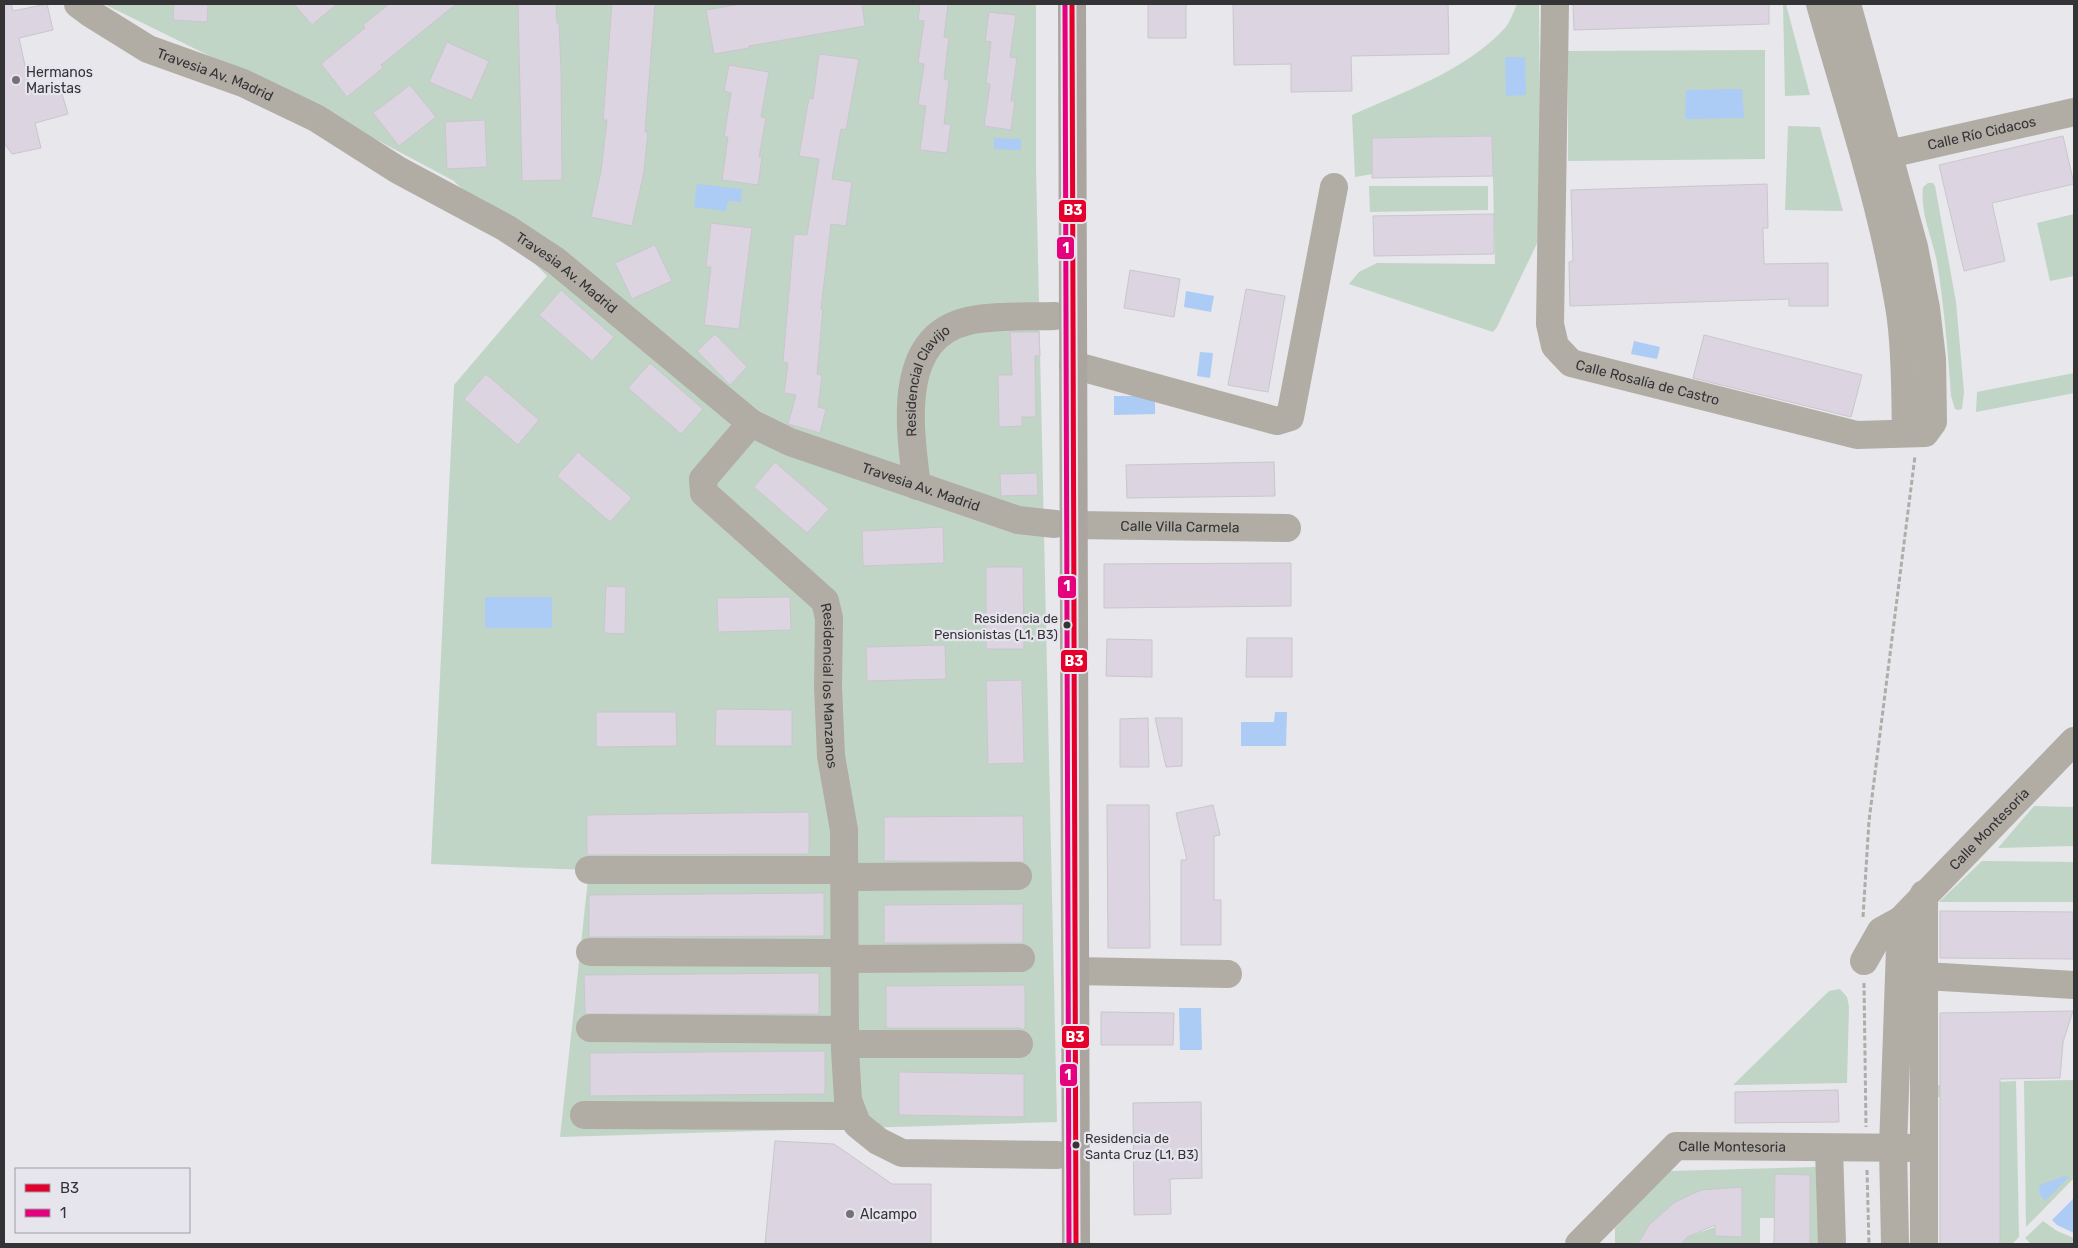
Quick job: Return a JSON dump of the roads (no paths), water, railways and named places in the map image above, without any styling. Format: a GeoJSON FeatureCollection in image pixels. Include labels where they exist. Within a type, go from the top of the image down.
{"type":"FeatureCollection","features":[{"type":"Feature","properties":{"kind":"main road"},"geometry":{"type":"LineString","coordinates":[[1054,4],[1055,316],[1065,524],[1075,971],[1076,1244]]}},
{"type":"Feature","properties":{"kind":"main road"},"geometry":{"type":"LineString","coordinates":[[1057,1244],[1065,524],[1073,365],[1072,4]]}},
{"type":"Feature","properties":{"kind":"street","name":"Travesia Av. Madrid"},"geometry":{"type":"LineString","coordinates":[[78,4],[90,14],[148,49],[243,83],[316,118],[398,170],[506,228],[556,261],[751,423],[790,442],[1018,520],[1065,524]]}},
{"type":"Feature","properties":{"kind":"street","name":"Calle Rosalía de Castro"},"geometry":{"type":"LineString","coordinates":[[1555,4],[1550,324],[1555,346],[1572,363],[1857,435],[1912,433]]}},
{"type":"Feature","properties":{"kind":"street"},"geometry":{"type":"LineString","coordinates":[[1820,4],[1889,252],[1900,314],[1912,433],[1925,433],[1933,422],[1932,359],[1926,308],[1914,247],[1846,4]]}},
{"type":"Feature","properties":{"kind":"street","name":"Calle Río Cidacos"},"geometry":{"type":"LineString","coordinates":[[1889,154],[2074,112]]}},
{"type":"Feature","properties":{"kind":"street"},"geometry":{"type":"LineString","coordinates":[[1073,365],[1277,421],[1290,417],[1334,187]]}},
{"type":"Feature","properties":{"kind":"street","name":"Residencial Clavijo"},"geometry":{"type":"LineString","coordinates":[[917,486],[912,446],[912,384],[918,363],[926,349],[940,334],[967,321],[1055,316]]}},
{"type":"Feature","properties":{"kind":"street","name":"Residencial los Manzanos"},"geometry":{"type":"LineString","coordinates":[[751,423],[702,479],[704,493],[825,602],[829,618],[828,687],[831,756],[844,830],[845,1037],[848,1100],[854,1116]]}},
{"type":"Feature","properties":{"kind":"street","name":"Calle Villa Carmela"},"geometry":{"type":"LineString","coordinates":[[1065,524],[1286,528]]}},
{"type":"Feature","properties":{"kind":"street","name":"Calle Montesoria"},"geometry":{"type":"LineString","coordinates":[[1864,961],[1881,931],[1901,920],[1924,894],[2074,741]]}},
{"type":"Feature","properties":{"kind":"street"},"geometry":{"type":"LineString","coordinates":[[589,870],[1018,876]]}},
{"type":"Feature","properties":{"kind":"street"},"geometry":{"type":"LineString","coordinates":[[1924,894],[1925,976],[1922,1148],[1924,1244]]}},
{"type":"Feature","properties":{"kind":"street"},"geometry":{"type":"LineString","coordinates":[[1895,1244],[1880,1148],[1901,920]]}},
{"type":"Feature","properties":{"kind":"street"},"geometry":{"type":"LineString","coordinates":[[590,952],[1021,958]]}},
{"type":"Feature","properties":{"kind":"street"},"geometry":{"type":"LineString","coordinates":[[1075,971],[1228,974]]}},
{"type":"Feature","properties":{"kind":"street"},"geometry":{"type":"LineString","coordinates":[[1925,976],[2074,984]]}},
{"type":"Feature","properties":{"kind":"street"},"geometry":{"type":"LineString","coordinates":[[590,1028],[1019,1044]]}},
{"type":"Feature","properties":{"kind":"street"},"geometry":{"type":"LineString","coordinates":[[584,1115],[854,1116],[857,1124],[878,1142],[902,1153],[1057,1155]]}},
{"type":"Feature","properties":{"kind":"street","name":"Calle Montesoria"},"geometry":{"type":"LineString","coordinates":[[1579,1244],[1676,1146],[1922,1148]]}},
{"type":"Feature","properties":{"kind":"street"},"geometry":{"type":"LineString","coordinates":[[1830,1148],[1832,1244]]}},
{"type":"Feature","properties":{"kind":"water"},"geometry":{"type":"Polygon","coordinates":[[[1505,57],[1525,57],[1526,95],[1506,96],[1505,57]]]}},
{"type":"Feature","properties":{"kind":"water"},"geometry":{"type":"Polygon","coordinates":[[[1742,89],[1744,118],[1685,119],[1686,90],[1742,89]]]}},
{"type":"Feature","properties":{"kind":"water"},"geometry":{"type":"Polygon","coordinates":[[[994,138],[1021,139],[1021,150],[994,149],[994,138]]]}},
{"type":"Feature","properties":{"kind":"water"},"geometry":{"type":"Polygon","coordinates":[[[697,184],[742,189],[741,202],[728,201],[726,211],[694,207],[697,184]]]}},
{"type":"Feature","properties":{"kind":"water"},"geometry":{"type":"Polygon","coordinates":[[[1186,291],[1214,296],[1211,312],[1184,307],[1186,291]]]}},
{"type":"Feature","properties":{"kind":"water"},"geometry":{"type":"Polygon","coordinates":[[[1634,341],[1660,347],[1657,359],[1631,354],[1634,341]]]}},
{"type":"Feature","properties":{"kind":"water"},"geometry":{"type":"Polygon","coordinates":[[[1200,352],[1213,353],[1210,378],[1197,376],[1200,352]]]}},
{"type":"Feature","properties":{"kind":"water"},"geometry":{"type":"Polygon","coordinates":[[[1114,396],[1155,396],[1155,414],[1114,415],[1114,396]]]}},
{"type":"Feature","properties":{"kind":"water"},"geometry":{"type":"Polygon","coordinates":[[[485,597],[552,597],[552,628],[485,628],[485,597]]]}},
{"type":"Feature","properties":{"kind":"water"},"geometry":{"type":"Polygon","coordinates":[[[1275,712],[1287,712],[1286,746],[1241,746],[1241,722],[1274,722],[1275,712]]]}},
{"type":"Feature","properties":{"kind":"water"},"geometry":{"type":"Polygon","coordinates":[[[1179,1008],[1201,1008],[1202,1050],[1180,1050],[1179,1008]]]}},
{"type":"Feature","properties":{"kind":"water"},"geometry":{"type":"Polygon","coordinates":[[[2064,1176],[2069,1177],[2045,1201],[2039,1193],[2040,1185],[2064,1176]]]}},
{"type":"Feature","properties":{"kind":"water"},"geometry":{"type":"Polygon","coordinates":[[[2074,1198],[2074,1233],[2057,1225],[2052,1220],[2074,1198]]]}},
{"type":"Feature","properties":{"kind":"place","name":"Hermanos Maristas"},"geometry":{"type":"Point","coordinates":[16,80]}},
{"type":"Feature","properties":{"kind":"place","name":"Residencia de Pensionistas (L1, B3)"},"geometry":{"type":"Point","coordinates":[1067,625]}},
{"type":"Feature","properties":{"kind":"place","name":"Residencia de Santa Cruz (L1, B3)"},"geometry":{"type":"Point","coordinates":[1076,1145]}},
{"type":"Feature","properties":{"kind":"place","name":"Alcampo"},"geometry":{"type":"Point","coordinates":[850,1214]}}]}
